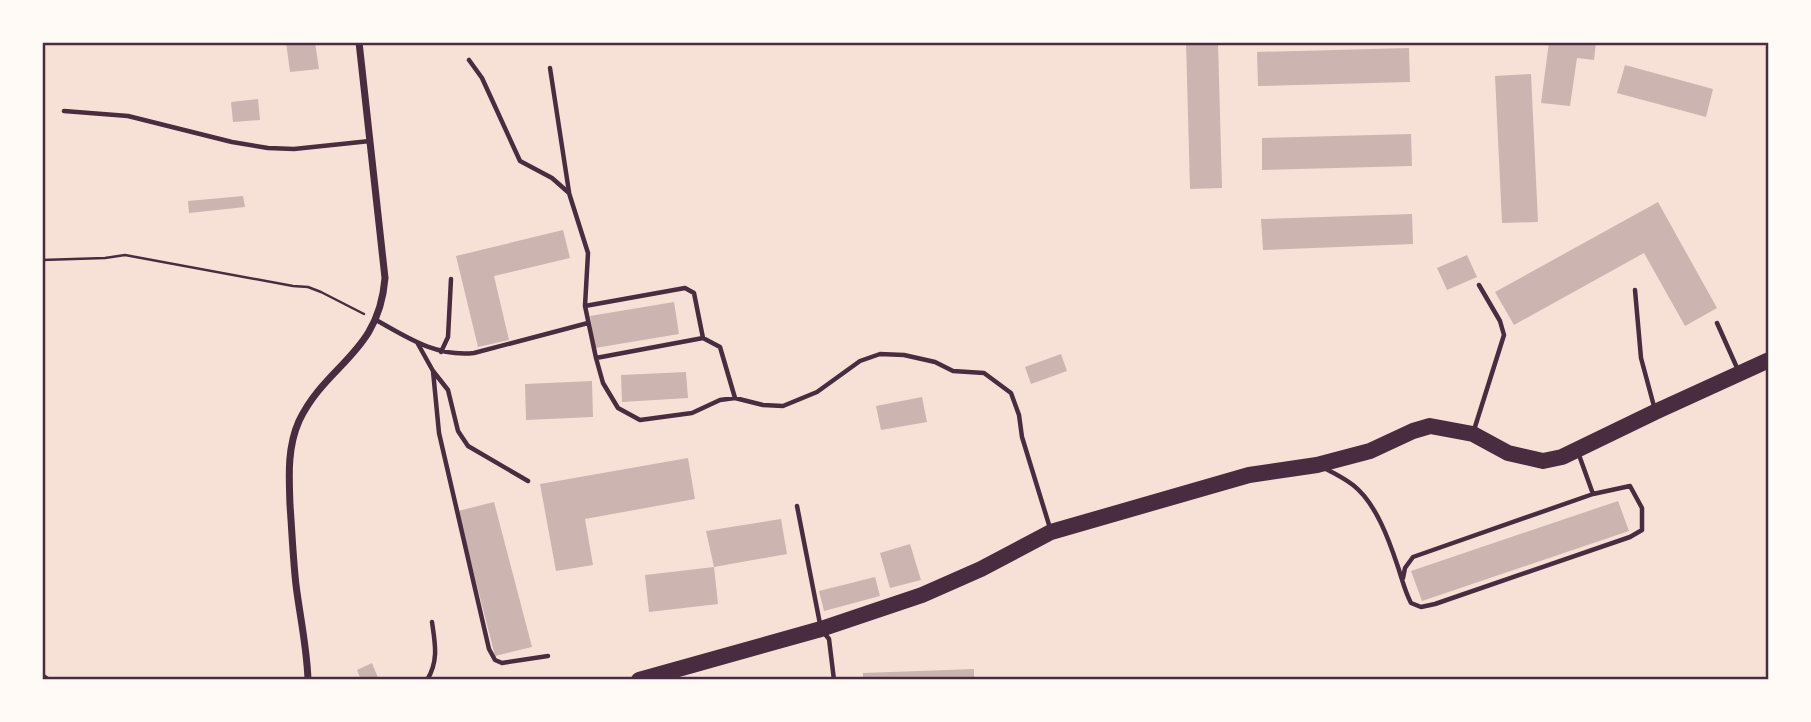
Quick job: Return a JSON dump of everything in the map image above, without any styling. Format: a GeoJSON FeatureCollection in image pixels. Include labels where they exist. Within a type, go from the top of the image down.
{"type":"FeatureCollection","features":[{"type":"Feature","properties":{"kind":"main road"},"geometry":{"type":"LineString","coordinates":[[639,680],[821,629],[922,595],[981,569],[1051,532],[1249,475],[1317,465],[1370,451],[1430,426],[1473,434],[1508,453],[1543,461],[1562,457],[1769,360]]}},
{"type":"Feature","properties":{"kind":"street"},"geometry":{"type":"LineString","coordinates":[[309,680],[292,535],[290,454],[300,421],[310,404],[323,386],[353,355],[376,320],[384,296],[385,278],[359,42]]}},
{"type":"Feature","properties":{"kind":"lane"},"geometry":{"type":"LineString","coordinates":[[470,60],[482,78],[520,161],[552,178],[569,193]]}},
{"type":"Feature","properties":{"kind":"lane"},"geometry":{"type":"LineString","coordinates":[[550,68],[569,193],[588,253],[585,306],[588,323],[603,383],[618,408],[640,420],[692,413],[720,400],[735,398],[763,405],[783,406],[817,392],[860,360],[880,354],[904,355],[935,362],[953,371],[984,373],[1012,393],[1022,437],[1051,532]]}},
{"type":"Feature","properties":{"kind":"lane"},"geometry":{"type":"LineString","coordinates":[[64,111],[128,116],[232,142],[268,148],[294,149],[371,141]]}},
{"type":"Feature","properties":{"kind":"lane"},"geometry":{"type":"LineString","coordinates":[[441,352],[448,337],[451,279]]}},
{"type":"Feature","properties":{"kind":"lane"},"geometry":{"type":"LineString","coordinates":[[1473,434],[1504,335],[1500,321],[1479,285]]}},
{"type":"Feature","properties":{"kind":"lane"},"geometry":{"type":"LineString","coordinates":[[585,306],[685,288],[695,293],[703,338]]}},
{"type":"Feature","properties":{"kind":"lane"},"geometry":{"type":"LineString","coordinates":[[1635,290],[1640,358],[1655,412]]}},
{"type":"Feature","properties":{"kind":"lane"},"geometry":{"type":"LineString","coordinates":[[376,320],[417,343],[454,355],[474,353],[588,323]]}},
{"type":"Feature","properties":{"kind":"lane"},"geometry":{"type":"LineString","coordinates":[[1717,323],[1740,374]]}},
{"type":"Feature","properties":{"kind":"lane"},"geometry":{"type":"LineString","coordinates":[[596,358],[703,338],[720,347],[735,398]]}},
{"type":"Feature","properties":{"kind":"lane"},"geometry":{"type":"LineString","coordinates":[[417,343],[448,390],[458,431],[468,446],[528,481]]}},
{"type":"Feature","properties":{"kind":"lane"},"geometry":{"type":"LineString","coordinates":[[433,371],[439,433],[489,649],[495,660],[502,663],[548,656]]}},
{"type":"Feature","properties":{"kind":"lane"},"geometry":{"type":"LineString","coordinates":[[1577,451],[1593,494]]}},
{"type":"Feature","properties":{"kind":"lane"},"geometry":{"type":"LineString","coordinates":[[1317,465],[1355,486],[1366,499],[1375,513],[1397,564],[1402,583],[1411,603],[1421,607],[1630,537],[1642,530],[1642,508],[1630,486],[1593,494],[1413,557],[1405,568],[1402,583]]}},
{"type":"Feature","properties":{"kind":"lane"},"geometry":{"type":"LineString","coordinates":[[797,506],[821,629],[829,639],[834,680]]}},
{"type":"Feature","properties":{"kind":"lane"},"geometry":{"type":"LineString","coordinates":[[427,680],[436,657],[432,622]]}},
{"type":"Feature","properties":{"kind":"lane"},"geometry":{"type":"LineString","coordinates":[[42,675],[48,680]]}},
{"type":"Feature","properties":{"kind":"path"},"geometry":{"type":"LineString","coordinates":[[42,260],[125,255],[308,287],[376,320]]}},
{"type":"Feature","properties":{"kind":"building"},"geometry":{"type":"Polygon","coordinates":[[[286,42],[315,42],[319,69],[290,72],[286,42]]]}},
{"type":"Feature","properties":{"kind":"building"},"geometry":{"type":"Polygon","coordinates":[[[417,42],[438,42],[438,44],[418,45],[417,42]]]}},
{"type":"Feature","properties":{"kind":"building"},"geometry":{"type":"Polygon","coordinates":[[[1186,42],[1218,42],[1222,188],[1190,189],[1186,42]]]}},
{"type":"Feature","properties":{"kind":"building"},"geometry":{"type":"Polygon","coordinates":[[[1549,42],[1596,42],[1594,60],[1577,58],[1570,106],[1541,103],[1549,42]]]}},
{"type":"Feature","properties":{"kind":"building"},"geometry":{"type":"Polygon","coordinates":[[[1409,48],[1410,82],[1258,86],[1257,52],[1409,48]]]}},
{"type":"Feature","properties":{"kind":"building"},"geometry":{"type":"Polygon","coordinates":[[[1625,65],[1713,89],[1706,117],[1617,93],[1625,65]]]}},
{"type":"Feature","properties":{"kind":"building"},"geometry":{"type":"Polygon","coordinates":[[[1531,74],[1538,222],[1502,223],[1495,76],[1531,74]]]}},
{"type":"Feature","properties":{"kind":"building"},"geometry":{"type":"Polygon","coordinates":[[[258,99],[260,120],[233,122],[231,102],[258,99]]]}},
{"type":"Feature","properties":{"kind":"building"},"geometry":{"type":"Polygon","coordinates":[[[1411,134],[1412,166],[1262,170],[1262,138],[1411,134]]]}},
{"type":"Feature","properties":{"kind":"building"},"geometry":{"type":"Polygon","coordinates":[[[243,196],[245,207],[189,213],[188,201],[243,196]]]}},
{"type":"Feature","properties":{"kind":"building"},"geometry":{"type":"Polygon","coordinates":[[[1658,202],[1717,308],[1685,326],[1644,253],[1514,325],[1495,292],[1658,202]]]}},
{"type":"Feature","properties":{"kind":"building"},"geometry":{"type":"Polygon","coordinates":[[[1412,214],[1413,244],[1263,250],[1261,219],[1412,214]]]}},
{"type":"Feature","properties":{"kind":"building"},"geometry":{"type":"Polygon","coordinates":[[[563,230],[570,258],[494,276],[509,340],[478,347],[456,256],[563,230]]]}},
{"type":"Feature","properties":{"kind":"building"},"geometry":{"type":"Polygon","coordinates":[[[1467,255],[1477,277],[1447,290],[1437,268],[1467,255]]]}},
{"type":"Feature","properties":{"kind":"building"},"geometry":{"type":"Polygon","coordinates":[[[674,302],[679,334],[595,348],[590,316],[674,302]]]}},
{"type":"Feature","properties":{"kind":"building"},"geometry":{"type":"Polygon","coordinates":[[[1061,354],[1067,371],[1031,384],[1025,367],[1061,354]]]}},
{"type":"Feature","properties":{"kind":"building"},"geometry":{"type":"Polygon","coordinates":[[[686,372],[688,398],[622,402],[621,375],[686,372]]]}},
{"type":"Feature","properties":{"kind":"building"},"geometry":{"type":"Polygon","coordinates":[[[592,381],[593,417],[526,420],[525,384],[592,381]]]}},
{"type":"Feature","properties":{"kind":"building"},"geometry":{"type":"Polygon","coordinates":[[[922,397],[927,422],[881,430],[876,406],[922,397]]]}},
{"type":"Feature","properties":{"kind":"building"},"geometry":{"type":"Polygon","coordinates":[[[688,458],[695,499],[585,519],[593,565],[556,571],[540,484],[688,458]]]}},
{"type":"Feature","properties":{"kind":"building"},"geometry":{"type":"Polygon","coordinates":[[[1618,501],[1629,531],[1422,601],[1411,571],[1618,501]]]}},
{"type":"Feature","properties":{"kind":"building"},"geometry":{"type":"Polygon","coordinates":[[[494,502],[532,647],[495,656],[458,511],[494,502]]]}},
{"type":"Feature","properties":{"kind":"building"},"geometry":{"type":"Polygon","coordinates":[[[781,519],[787,554],[714,567],[706,531],[781,519]]]}},
{"type":"Feature","properties":{"kind":"building"},"geometry":{"type":"Polygon","coordinates":[[[910,544],[921,580],[890,588],[880,553],[910,544]]]}},
{"type":"Feature","properties":{"kind":"building"},"geometry":{"type":"Polygon","coordinates":[[[714,567],[718,604],[649,612],[645,575],[714,567]]]}},
{"type":"Feature","properties":{"kind":"building"},"geometry":{"type":"Polygon","coordinates":[[[875,577],[880,596],[824,611],[819,591],[875,577]]]}},
{"type":"Feature","properties":{"kind":"building"},"geometry":{"type":"Polygon","coordinates":[[[372,663],[379,680],[361,680],[357,670],[372,663]]]}},
{"type":"Feature","properties":{"kind":"building"},"geometry":{"type":"Polygon","coordinates":[[[974,669],[974,680],[863,680],[863,673],[974,669]]]}}]}
